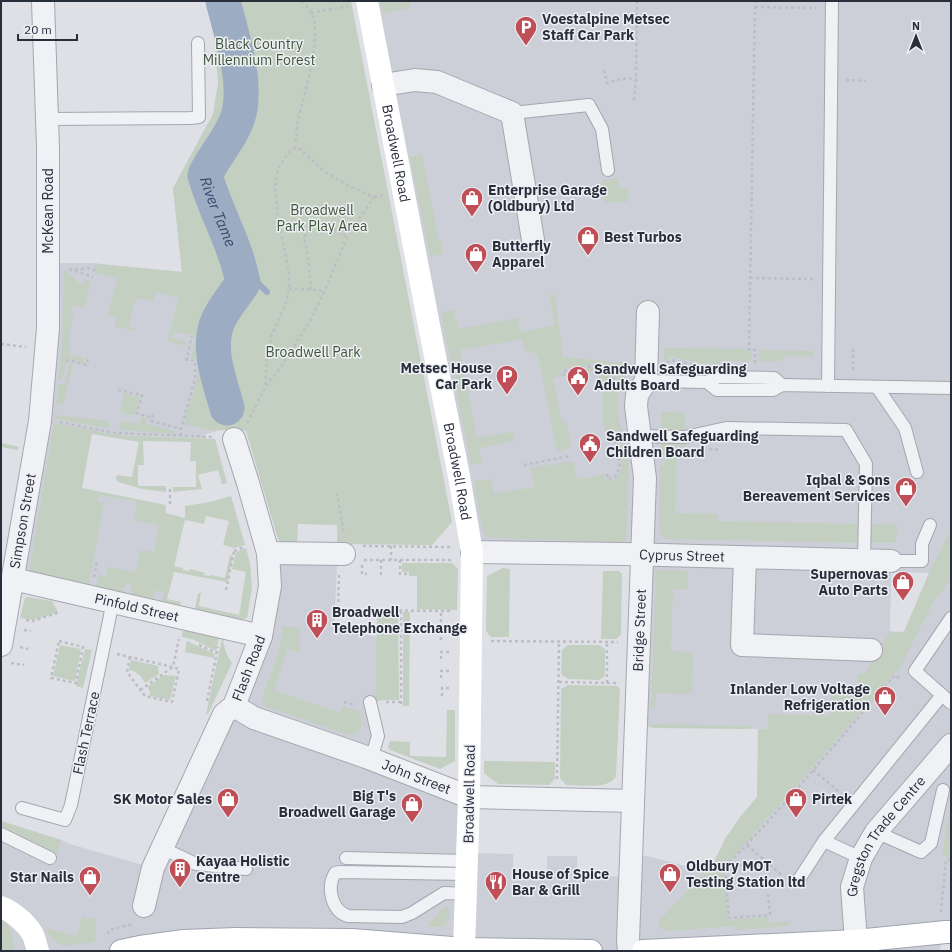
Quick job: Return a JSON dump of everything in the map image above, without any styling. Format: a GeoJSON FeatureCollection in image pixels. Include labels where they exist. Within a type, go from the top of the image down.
{"type":"FeatureCollection","features":[{"type":"Feature","properties":{"kind":"street","name":"McKean Road"},"geometry":{"type":"LineString","coordinates":[[43,1],[47,119],[47,421]]}},
{"type":"Feature","properties":{"kind":"street","name":"Broadwell Road"},"geometry":{"type":"LineString","coordinates":[[358,4],[383,85],[459,476],[460,553],[469,797],[464,950]]}},
{"type":"Feature","properties":{"kind":"street"},"geometry":{"type":"LineString","coordinates":[[383,85],[415,80],[437,82],[512,113],[533,240]]}},
{"type":"Feature","properties":{"kind":"street","name":"Bridge Street"},"geometry":{"type":"LineString","coordinates":[[629,951],[628,940],[644,478],[636,406],[637,395],[646,381],[648,312]]}},
{"type":"Feature","properties":{"kind":"street","name":"Simpson Street"},"geometry":{"type":"LineString","coordinates":[[6,654],[13,578],[47,421]]}},
{"type":"Feature","properties":{"kind":"street","name":"Flash Road"},"geometry":{"type":"LineString","coordinates":[[144,906],[151,872],[224,714],[234,706],[262,636],[270,586],[268,553],[248,482],[232,433]]}},
{"type":"Feature","properties":{"kind":"street"},"geometry":{"type":"LineString","coordinates":[[268,553],[348,558]]}},
{"type":"Feature","properties":{"kind":"street","name":"Cyprus Street"},"geometry":{"type":"LineString","coordinates":[[460,553],[891,560]]}},
{"type":"Feature","properties":{"kind":"street"},"geometry":{"type":"LineString","coordinates":[[745,558],[742,645],[871,650]]}},
{"type":"Feature","properties":{"kind":"street","name":"Pinfold Street"},"geometry":{"type":"LineString","coordinates":[[13,578],[262,636]]}},
{"type":"Feature","properties":{"kind":"street","name":"John Street"},"geometry":{"type":"LineString","coordinates":[[234,706],[254,718],[371,759],[469,797],[633,801]]}},
{"type":"Feature","properties":{"kind":"street","name":"Gregston Trade Centre"},"geometry":{"type":"LineString","coordinates":[[856,946],[852,887],[861,858],[876,832],[951,746]]}},
{"type":"Feature","properties":{"kind":"street"},"geometry":{"type":"LineString","coordinates":[[1,907],[7,909],[20,919],[28,928],[32,934],[38,951]]}},
{"type":"Feature","properties":{"kind":"street"},"geometry":{"type":"LineString","coordinates":[[643,951],[856,946],[946,928]]}},
{"type":"Feature","properties":{"kind":"street"},"geometry":{"type":"LineString","coordinates":[[121,951],[184,941],[236,939],[352,940],[464,950],[591,951]]}},
{"type":"Feature","properties":{"kind":"street"},"geometry":{"type":"LineString","coordinates":[[323,951],[327,948],[352,940]]}},
{"type":"Feature","properties":{"kind":"street"},"geometry":{"type":"LineString","coordinates":[[152,946],[236,945],[310,949],[315,951]]}},
{"type":"Feature","properties":{"kind":"lane"},"geometry":{"type":"LineString","coordinates":[[828,386],[832,1]]}},
{"type":"Feature","properties":{"kind":"lane"},"geometry":{"type":"LineString","coordinates":[[47,119],[199,117],[198,43]]}},
{"type":"Feature","properties":{"kind":"lane"},"geometry":{"type":"LineString","coordinates":[[512,113],[589,105],[602,129],[608,170]]}},
{"type":"Feature","properties":{"kind":"lane"},"geometry":{"type":"LineString","coordinates":[[646,381],[707,382],[717,390],[773,390],[782,385],[951,388]]}},
{"type":"Feature","properties":{"kind":"lane"},"geometry":{"type":"LineString","coordinates":[[877,387],[905,428],[917,472]]}},
{"type":"Feature","properties":{"kind":"lane"},"geometry":{"type":"LineString","coordinates":[[639,436],[685,437],[726,428],[846,430],[866,464],[864,560]]}},
{"type":"Feature","properties":{"kind":"lane"},"geometry":{"type":"LineString","coordinates":[[891,560],[922,561],[922,544],[930,526]]}},
{"type":"Feature","properties":{"kind":"lane","name":"Flash Terrace"},"geometry":{"type":"LineString","coordinates":[[22,808],[65,820],[71,805],[113,602]]}},
{"type":"Feature","properties":{"kind":"lane"},"geometry":{"type":"LineString","coordinates":[[798,881],[824,841],[853,804],[947,699],[915,671],[951,618]]}},
{"type":"Feature","properties":{"kind":"lane"},"geometry":{"type":"LineString","coordinates":[[370,702],[378,736],[371,759]]}},
{"type":"Feature","properties":{"kind":"lane"},"geometry":{"type":"LineString","coordinates":[[876,832],[921,852],[931,843],[943,790]]}},
{"type":"Feature","properties":{"kind":"lane"},"geometry":{"type":"LineString","coordinates":[[1,834],[50,858]]}},
{"type":"Feature","properties":{"kind":"lane"},"geometry":{"type":"LineString","coordinates":[[824,841],[861,858]]}},
{"type":"Feature","properties":{"kind":"lane"},"geometry":{"type":"LineString","coordinates":[[162,848],[196,864],[246,870]]}},
{"type":"Feature","properties":{"kind":"lane"},"geometry":{"type":"LineString","coordinates":[[346,858],[467,876]]}},
{"type":"Feature","properties":{"kind":"lane"},"geometry":{"type":"LineString","coordinates":[[340,872],[467,876],[444,893],[412,913],[402,917],[348,916],[341,914],[336,908],[332,899],[332,878],[335,873],[340,872]]}},
{"type":"Feature","properties":{"kind":"path"},"geometry":{"type":"LineString","coordinates":[[295,148],[298,122],[310,71],[314,45],[312,13],[302,1]]}},
{"type":"Feature","properties":{"kind":"path"},"geometry":{"type":"LineString","coordinates":[[634,100],[636,78],[637,1]]}},
{"type":"Feature","properties":{"kind":"path"},"geometry":{"type":"LineString","coordinates":[[755,1],[749,350],[755,350],[755,368]]}},
{"type":"Feature","properties":{"kind":"path"},"geometry":{"type":"LineString","coordinates":[[312,13],[358,4]]}},
{"type":"Feature","properties":{"kind":"path"},"geometry":{"type":"LineString","coordinates":[[755,7],[818,8]]}},
{"type":"Feature","properties":{"kind":"path"},"geometry":{"type":"LineString","coordinates":[[604,70],[607,82],[636,78]]}},
{"type":"Feature","properties":{"kind":"path"},"geometry":{"type":"LineString","coordinates":[[47,421],[114,433],[180,436],[232,433],[281,367],[310,321],[347,238],[374,196],[325,172],[300,149],[295,148],[289,152],[278,168],[275,191],[289,274],[289,288],[287,300],[271,337],[267,359],[265,387]]}},
{"type":"Feature","properties":{"kind":"path"},"geometry":{"type":"LineString","coordinates":[[311,290],[310,264],[304,237],[313,225],[325,224],[347,238]]}},
{"type":"Feature","properties":{"kind":"path"},"geometry":{"type":"LineString","coordinates":[[64,267],[93,277]]}},
{"type":"Feature","properties":{"kind":"path"},"geometry":{"type":"LineString","coordinates":[[73,270],[88,268],[95,270]]}},
{"type":"Feature","properties":{"kind":"path"},"geometry":{"type":"LineString","coordinates":[[750,278],[816,279]]}},
{"type":"Feature","properties":{"kind":"path"},"geometry":{"type":"LineString","coordinates":[[289,288],[324,291]]}},
{"type":"Feature","properties":{"kind":"path"},"geometry":{"type":"LineString","coordinates":[[180,436],[194,379],[195,361],[186,360],[192,336]]}},
{"type":"Feature","properties":{"kind":"path"},"geometry":{"type":"LineString","coordinates":[[1,344],[27,347]]}},
{"type":"Feature","properties":{"kind":"path"},"geometry":{"type":"LineString","coordinates":[[853,347],[853,375]]}},
{"type":"Feature","properties":{"kind":"path"},"geometry":{"type":"LineString","coordinates":[[66,367],[68,360],[86,365],[88,359]]}},
{"type":"Feature","properties":{"kind":"path"},"geometry":{"type":"LineString","coordinates":[[564,376],[563,371],[598,365],[622,386]]}},
{"type":"Feature","properties":{"kind":"path"},"geometry":{"type":"LineString","coordinates":[[118,390],[142,395],[137,413],[152,417],[151,421],[181,429]]}},
{"type":"Feature","properties":{"kind":"path"},"geometry":{"type":"LineString","coordinates":[[607,474],[608,479],[614,477],[620,468],[614,441],[608,442]]}},
{"type":"Feature","properties":{"kind":"path"},"geometry":{"type":"LineString","coordinates":[[609,449],[616,448]]}},
{"type":"Feature","properties":{"kind":"path"},"geometry":{"type":"LineString","coordinates":[[524,465],[569,456]]}},
{"type":"Feature","properties":{"kind":"path"},"geometry":{"type":"LineString","coordinates":[[170,489],[170,507]]}},
{"type":"Feature","properties":{"kind":"path"},"geometry":{"type":"LineString","coordinates":[[337,493],[348,558],[362,574],[367,574]]}},
{"type":"Feature","properties":{"kind":"path"},"geometry":{"type":"LineString","coordinates":[[226,590],[234,551],[248,546]]}},
{"type":"Feature","properties":{"kind":"path"},"geometry":{"type":"LineString","coordinates":[[391,546],[391,560]]}},
{"type":"Feature","properties":{"kind":"path"},"geometry":{"type":"LineString","coordinates":[[454,611],[338,610],[340,572],[348,558],[391,546],[460,553]]}},
{"type":"Feature","properties":{"kind":"path"},"geometry":{"type":"LineString","coordinates":[[348,558],[400,560],[460,553]]}},
{"type":"Feature","properties":{"kind":"path"},"geometry":{"type":"LineString","coordinates":[[381,560],[381,574],[385,574]]}},
{"type":"Feature","properties":{"kind":"path"},"geometry":{"type":"LineString","coordinates":[[400,560],[400,574],[407,574]]}},
{"type":"Feature","properties":{"kind":"path"},"geometry":{"type":"LineString","coordinates":[[94,577],[97,562]]}},
{"type":"Feature","properties":{"kind":"path"},"geometry":{"type":"LineString","coordinates":[[401,611],[401,707]]}},
{"type":"Feature","properties":{"kind":"path"},"geometry":{"type":"LineString","coordinates":[[441,611],[441,622]]}},
{"type":"Feature","properties":{"kind":"path"},"geometry":{"type":"LineString","coordinates":[[26,620],[33,621],[60,612]]}},
{"type":"Feature","properties":{"kind":"path"},"geometry":{"type":"LineString","coordinates":[[441,640],[441,632],[454,632]]}},
{"type":"Feature","properties":{"kind":"path"},"geometry":{"type":"LineString","coordinates":[[140,690],[173,667],[179,640]]}},
{"type":"Feature","properties":{"kind":"path"},"geometry":{"type":"LineString","coordinates":[[490,640],[620,642]]}},
{"type":"Feature","properties":{"kind":"path"},"geometry":{"type":"LineString","coordinates":[[59,641],[66,642],[83,647],[76,683],[51,678],[59,641]]}},
{"type":"Feature","properties":{"kind":"path"},"geometry":{"type":"LineString","coordinates":[[206,704],[220,641]]}},
{"type":"Feature","properties":{"kind":"path"},"geometry":{"type":"LineString","coordinates":[[557,781],[559,641]]}},
{"type":"Feature","properties":{"kind":"path"},"geometry":{"type":"LineString","coordinates":[[607,642],[607,683]]}},
{"type":"Feature","properties":{"kind":"path"},"geometry":{"type":"LineString","coordinates":[[441,660],[441,652],[454,652]]}},
{"type":"Feature","properties":{"kind":"path"},"geometry":{"type":"LineString","coordinates":[[112,653],[130,657],[173,667],[179,669],[172,702],[144,696],[127,672],[130,657]]}},
{"type":"Feature","properties":{"kind":"path"},"geometry":{"type":"LineString","coordinates":[[6,654],[24,665]]}},
{"type":"Feature","properties":{"kind":"path"},"geometry":{"type":"LineString","coordinates":[[768,894],[770,915],[729,918],[725,868],[813,770],[895,674]]}},
{"type":"Feature","properties":{"kind":"path"},"geometry":{"type":"LineString","coordinates":[[559,682],[618,683]]}},
{"type":"Feature","properties":{"kind":"path"},"geometry":{"type":"LineString","coordinates":[[386,709],[384,702],[401,702]]}},
{"type":"Feature","properties":{"kind":"path"},"geometry":{"type":"LineString","coordinates":[[813,770],[853,804]]}},
{"type":"Feature","properties":{"kind":"path"},"geometry":{"type":"LineString","coordinates":[[747,845],[785,877]]}},
{"type":"Feature","properties":{"kind":"path"},"geometry":{"type":"LineString","coordinates":[[946,928],[946,860],[951,860]]}},
{"type":"Feature","properties":{"kind":"path"},"geometry":{"type":"LineString","coordinates":[[727,866],[768,863]]}},
{"type":"Feature","properties":{"kind":"path"},"geometry":{"type":"LineString","coordinates":[[585,878],[616,879]]}},
{"type":"Feature","properties":{"kind":"shaded area"},"geometry":{"type":"Polygon","coordinates":[[[367,1],[951,1],[951,916],[939,951],[1,951],[1,821],[70,844],[153,868],[234,706],[268,553],[337,564],[334,631],[377,636],[375,702],[378,736],[371,759],[469,797],[468,853],[513,854],[513,876],[547,876],[547,856],[577,856],[577,875],[630,877],[631,856],[647,856],[705,871],[714,862],[725,839],[741,816],[825,730],[635,727],[641,555],[472,552],[367,1]],[[891,572],[890,631],[904,632],[929,573],[891,572]]]}},
{"type":"Feature","properties":{"kind":"shaded area"},"geometry":{"type":"Polygon","coordinates":[[[173,188],[216,431],[203,435],[204,438],[116,435],[86,430],[75,490],[166,508],[166,513],[181,517],[160,613],[13,579],[48,263],[93,263],[182,272],[173,188]]]}},
{"type":"Feature","properties":{"kind":"green space","name":"Broadwell Park"},"geometry":{"type":"Polygon","coordinates":[[[206,1],[351,1],[452,522],[432,545],[337,544],[337,525],[298,524],[297,543],[281,542],[278,539],[246,431],[230,429],[215,431],[184,424],[197,380],[197,360],[191,357],[196,336],[174,332],[172,338],[186,342],[185,346],[167,341],[179,298],[156,292],[153,302],[136,298],[128,326],[134,328],[133,331],[114,326],[116,317],[108,314],[117,279],[94,272],[96,264],[182,272],[173,188],[213,114],[218,83],[214,36],[206,1]]]}},
{"type":"Feature","properties":{"kind":"green space"},"geometry":{"type":"Polygon","coordinates":[[[381,1],[412,1],[412,4],[410,5],[410,8],[383,13],[381,1]]]}},
{"type":"Feature","properties":{"kind":"green space"},"geometry":{"type":"Polygon","coordinates":[[[422,154],[439,241],[441,241],[443,254],[430,256],[410,157],[422,154]]]}},
{"type":"Feature","properties":{"kind":"green space"},"geometry":{"type":"Polygon","coordinates":[[[618,178],[619,188],[628,188],[627,202],[604,202],[602,180],[618,178]]]}},
{"type":"Feature","properties":{"kind":"green space"},"geometry":{"type":"Polygon","coordinates":[[[64,269],[80,284],[86,280],[91,281],[84,308],[73,305],[70,315],[74,316],[69,334],[71,335],[68,346],[71,347],[69,354],[84,358],[83,363],[67,358],[62,380],[59,379],[62,346],[64,269]]]}},
{"type":"Feature","properties":{"kind":"green space"},"geometry":{"type":"Polygon","coordinates":[[[555,294],[563,357],[632,364],[631,371],[620,383],[598,363],[560,370],[562,376],[553,378],[562,422],[566,421],[571,448],[557,451],[539,360],[536,354],[525,351],[522,339],[460,350],[477,438],[513,432],[514,441],[479,448],[482,463],[471,465],[441,312],[454,310],[458,329],[517,318],[520,332],[555,325],[549,295],[555,294]]]}},
{"type":"Feature","properties":{"kind":"green space"},"geometry":{"type":"Polygon","coordinates":[[[664,348],[747,349],[747,351],[752,352],[751,361],[720,361],[720,365],[711,365],[672,357],[664,361],[664,348]]]}},
{"type":"Feature","properties":{"kind":"green space"},"geometry":{"type":"Polygon","coordinates":[[[759,350],[813,351],[813,357],[787,356],[777,362],[759,361],[759,350]]]}},
{"type":"Feature","properties":{"kind":"green space"},"geometry":{"type":"Polygon","coordinates":[[[69,363],[73,364],[63,404],[56,405],[58,384],[65,384],[69,363]]]}},
{"type":"Feature","properties":{"kind":"green space"},"geometry":{"type":"Polygon","coordinates":[[[597,366],[619,387],[617,393],[617,406],[624,439],[616,440],[615,438],[607,440],[602,414],[604,413],[602,402],[604,401],[596,370],[570,375],[569,372],[597,366]]]}},
{"type":"Feature","properties":{"kind":"green space"},"geometry":{"type":"Polygon","coordinates":[[[124,393],[140,397],[135,415],[123,414],[120,409],[124,393]]]}},
{"type":"Feature","properties":{"kind":"green space"},"geometry":{"type":"Polygon","coordinates":[[[662,412],[685,413],[685,431],[661,430],[662,412]]]}},
{"type":"Feature","properties":{"kind":"green space"},"geometry":{"type":"Polygon","coordinates":[[[55,415],[109,421],[109,428],[55,419],[55,415]]]}},
{"type":"Feature","properties":{"kind":"green space"},"geometry":{"type":"Polygon","coordinates":[[[141,417],[147,418],[146,424],[177,432],[177,434],[120,430],[121,422],[140,423],[141,417]]]}},
{"type":"Feature","properties":{"kind":"green space"},"geometry":{"type":"Polygon","coordinates":[[[54,423],[116,435],[215,439],[227,483],[222,484],[218,470],[198,475],[202,489],[173,492],[173,487],[196,487],[196,461],[190,461],[191,442],[143,441],[144,465],[138,465],[138,486],[166,486],[166,492],[142,489],[118,482],[116,479],[117,475],[132,477],[139,442],[92,434],[82,488],[166,505],[165,513],[185,518],[185,506],[210,502],[231,496],[245,545],[234,548],[223,545],[229,521],[206,516],[204,524],[185,520],[174,566],[183,568],[183,570],[189,571],[190,569],[205,573],[204,575],[225,578],[230,555],[233,556],[227,582],[174,572],[167,599],[181,602],[180,606],[162,602],[164,592],[155,590],[153,599],[130,594],[132,585],[125,584],[123,593],[96,586],[98,575],[106,576],[108,567],[136,572],[140,550],[154,552],[159,525],[134,520],[137,502],[99,495],[98,502],[104,503],[89,584],[29,571],[54,423]]]}},
{"type":"Feature","properties":{"kind":"green space"},"geometry":{"type":"Polygon","coordinates":[[[661,442],[685,442],[685,447],[677,447],[668,450],[660,460],[661,442]]]}},
{"type":"Feature","properties":{"kind":"green space"},"geometry":{"type":"Polygon","coordinates":[[[1,443],[19,447],[18,450],[1,447],[1,443]]]}},
{"type":"Feature","properties":{"kind":"green space"},"geometry":{"type":"Polygon","coordinates":[[[625,443],[629,466],[626,540],[623,542],[495,538],[486,536],[483,532],[474,481],[491,479],[494,494],[535,487],[531,468],[570,461],[570,463],[574,462],[577,480],[604,474],[605,482],[615,480],[622,468],[617,444],[625,443]]]}},
{"type":"Feature","properties":{"kind":"green space"},"geometry":{"type":"Polygon","coordinates":[[[677,451],[675,513],[717,514],[717,521],[860,524],[859,543],[664,538],[659,529],[660,465],[664,465],[668,456],[677,451]]]}},
{"type":"Feature","properties":{"kind":"green space"},"geometry":{"type":"Polygon","coordinates":[[[871,524],[897,525],[896,543],[870,543],[871,524]]]}},
{"type":"Feature","properties":{"kind":"green space"},"geometry":{"type":"Polygon","coordinates":[[[951,529],[951,579],[934,601],[898,671],[896,671],[724,867],[728,920],[768,917],[769,923],[793,921],[787,926],[734,930],[733,926],[664,931],[657,923],[714,862],[725,839],[741,816],[757,797],[758,729],[768,729],[768,714],[830,716],[831,688],[857,689],[857,674],[865,674],[890,632],[904,632],[929,573],[951,529]]]}},
{"type":"Feature","properties":{"kind":"green space"},"geometry":{"type":"Polygon","coordinates":[[[246,548],[250,563],[252,588],[247,618],[241,620],[195,609],[198,594],[201,592],[199,606],[239,615],[246,572],[232,569],[236,552],[246,548]]]}},
{"type":"Feature","properties":{"kind":"green space"},"geometry":{"type":"Polygon","coordinates":[[[402,563],[452,563],[458,569],[457,610],[417,609],[417,576],[409,576],[409,572],[402,572],[402,563]]]}},
{"type":"Feature","properties":{"kind":"green space"},"geometry":{"type":"Polygon","coordinates":[[[503,568],[510,569],[509,637],[491,637],[486,631],[487,576],[503,568]]]}},
{"type":"Feature","properties":{"kind":"green space"},"geometry":{"type":"Polygon","coordinates":[[[603,571],[619,571],[622,574],[621,635],[616,639],[601,639],[603,571]]]}},
{"type":"Feature","properties":{"kind":"green space"},"geometry":{"type":"Polygon","coordinates":[[[657,571],[688,571],[688,589],[673,589],[671,651],[693,652],[692,692],[691,694],[656,693],[655,708],[651,708],[656,574],[657,571]]]}},
{"type":"Feature","properties":{"kind":"green space"},"geometry":{"type":"Polygon","coordinates":[[[27,597],[52,601],[58,612],[33,620],[20,618],[25,598],[27,597]]]}},
{"type":"Feature","properties":{"kind":"green space"},"geometry":{"type":"Polygon","coordinates":[[[403,612],[410,612],[409,706],[403,706],[403,612]]]}},
{"type":"Feature","properties":{"kind":"green space"},"geometry":{"type":"Polygon","coordinates":[[[377,613],[398,613],[399,700],[382,700],[375,702],[377,613]]]}},
{"type":"Feature","properties":{"kind":"green space"},"geometry":{"type":"Polygon","coordinates":[[[283,626],[300,628],[299,653],[288,649],[274,690],[340,713],[343,706],[360,712],[361,728],[357,733],[348,735],[267,707],[262,699],[280,648],[283,626]]]}},
{"type":"Feature","properties":{"kind":"green space"},"geometry":{"type":"Polygon","coordinates":[[[183,630],[219,638],[216,651],[192,639],[182,637],[183,630]]]}},
{"type":"Feature","properties":{"kind":"green space"},"geometry":{"type":"Polygon","coordinates":[[[222,639],[226,652],[232,663],[208,714],[206,714],[222,639]]]}},
{"type":"Feature","properties":{"kind":"green space"},"geometry":{"type":"Polygon","coordinates":[[[187,641],[215,654],[214,658],[185,652],[187,641]]]}},
{"type":"Feature","properties":{"kind":"green space"},"geometry":{"type":"Polygon","coordinates":[[[60,645],[81,649],[75,681],[53,676],[60,645]]]}},
{"type":"Feature","properties":{"kind":"green space"},"geometry":{"type":"Polygon","coordinates":[[[568,645],[599,645],[605,649],[605,676],[599,680],[568,679],[561,674],[562,650],[568,645]]]}},
{"type":"Feature","properties":{"kind":"green space"},"geometry":{"type":"Polygon","coordinates":[[[85,649],[92,650],[83,688],[76,686],[85,649]]]}},
{"type":"Feature","properties":{"kind":"green space"},"geometry":{"type":"Polygon","coordinates":[[[131,660],[158,666],[159,674],[145,683],[139,675],[129,670],[131,660]]]}},
{"type":"Feature","properties":{"kind":"green space"},"geometry":{"type":"Polygon","coordinates":[[[164,675],[176,676],[170,700],[150,696],[150,691],[147,687],[164,675]]]}},
{"type":"Feature","properties":{"kind":"green space"},"geometry":{"type":"Polygon","coordinates":[[[568,685],[617,686],[620,689],[616,776],[613,780],[607,783],[594,786],[566,785],[560,778],[561,689],[568,685]]]}},
{"type":"Feature","properties":{"kind":"green space"},"geometry":{"type":"Polygon","coordinates":[[[447,710],[455,710],[455,761],[440,769],[390,750],[388,747],[390,741],[410,742],[410,756],[446,757],[447,710]]]}},
{"type":"Feature","properties":{"kind":"green space"},"geometry":{"type":"Polygon","coordinates":[[[650,724],[750,726],[750,729],[654,728],[650,727],[650,724]]]}},
{"type":"Feature","properties":{"kind":"green space"},"geometry":{"type":"Polygon","coordinates":[[[484,761],[555,762],[555,779],[549,785],[498,784],[484,773],[484,761]]]}},
{"type":"Feature","properties":{"kind":"green space"},"geometry":{"type":"Polygon","coordinates":[[[951,810],[951,857],[943,856],[945,833],[951,810]]]}},
{"type":"Feature","properties":{"kind":"green space"},"geometry":{"type":"Polygon","coordinates":[[[1,821],[61,840],[57,855],[1,830],[1,821]]]}},
{"type":"Feature","properties":{"kind":"green space"},"geometry":{"type":"Polygon","coordinates":[[[444,907],[449,907],[448,923],[441,927],[426,927],[444,907]]]}},
{"type":"Feature","properties":{"kind":"green space"},"geometry":{"type":"Polygon","coordinates":[[[82,916],[96,920],[95,942],[62,946],[50,937],[45,928],[77,936],[82,916]]]}},
{"type":"Feature","properties":{"kind":"green space"},"geometry":{"type":"Polygon","coordinates":[[[1,920],[8,925],[12,933],[14,951],[1,951],[1,920]]]}},
{"type":"Feature","properties":{"kind":"waterway","name":"River Tame"},"geometry":{"type":"LineString","coordinates":[[223,1],[240,71],[241,100],[239,113],[233,129],[205,175],[214,202],[236,255],[243,283],[223,311],[218,321],[213,343],[215,365],[227,408]]}},
{"type":"Feature","properties":{"kind":"waterway"},"geometry":{"type":"LineString","coordinates":[[240,266],[267,292]]}},
{"type":"Feature","properties":{"kind":"place","name":"Voestalpine Metsec Staff Car Park"},"geometry":{"type":"Point","coordinates":[526,46]}},
{"type":"Feature","properties":{"kind":"place","name":"Enterprise Garage (Oldbury) Ltd"},"geometry":{"type":"Point","coordinates":[472,218]}},
{"type":"Feature","properties":{"kind":"place","name":"Best Turbos"},"geometry":{"type":"Point","coordinates":[588,256]}},
{"type":"Feature","properties":{"kind":"place","name":"Butterfly Apparel"},"geometry":{"type":"Point","coordinates":[476,274]}},
{"type":"Feature","properties":{"kind":"place","name":"Metsec House Car Park"},"geometry":{"type":"Point","coordinates":[507,396]}},
{"type":"Feature","properties":{"kind":"place","name":"Sandwell Safeguarding Adults Board"},"geometry":{"type":"Point","coordinates":[578,396]}},
{"type":"Feature","properties":{"kind":"place","name":"Sandwell Safeguarding Children Board"},"geometry":{"type":"Point","coordinates":[590,464]}},
{"type":"Feature","properties":{"kind":"place","name":"Iqbal & Sons Bereavement Services"},"geometry":{"type":"Point","coordinates":[906,508]}},
{"type":"Feature","properties":{"kind":"place","name":"Supernovas Auto Parts"},"geometry":{"type":"Point","coordinates":[903,602]}},
{"type":"Feature","properties":{"kind":"place","name":"Broadwell Telephone Exchange"},"geometry":{"type":"Point","coordinates":[317,640]}},
{"type":"Feature","properties":{"kind":"place","name":"Inlander Low Voltage Refrigeration"},"geometry":{"type":"Point","coordinates":[885,716]}},
{"type":"Feature","properties":{"kind":"place","name":"SK Motor Sales"},"geometry":{"type":"Point","coordinates":[228,818]}},
{"type":"Feature","properties":{"kind":"place","name":"Pirtek"},"geometry":{"type":"Point","coordinates":[796,818]}},
{"type":"Feature","properties":{"kind":"place","name":"Big T's Broadwell Garage"},"geometry":{"type":"Point","coordinates":[412,824]}},
{"type":"Feature","properties":{"kind":"place","name":"Kayaa Holistic Centre"},"geometry":{"type":"Point","coordinates":[180,888]}},
{"type":"Feature","properties":{"kind":"place","name":"Oldbury MOT Testing Station ltd"},"geometry":{"type":"Point","coordinates":[670,894]}},
{"type":"Feature","properties":{"kind":"place","name":"Star Nails"},"geometry":{"type":"Point","coordinates":[90,896]}},
{"type":"Feature","properties":{"kind":"place","name":"House of Spice Bar & Grill"},"geometry":{"type":"Point","coordinates":[496,902]}},
{"type":"Feature","properties":{"kind":"park label","name":"Black Country Millennium Forest"},"geometry":{"type":"Point","coordinates":[259,52]}},
{"type":"Feature","properties":{"kind":"park label","name":"Broadwell Park Play Area"},"geometry":{"type":"Point","coordinates":[322,218]}}]}
